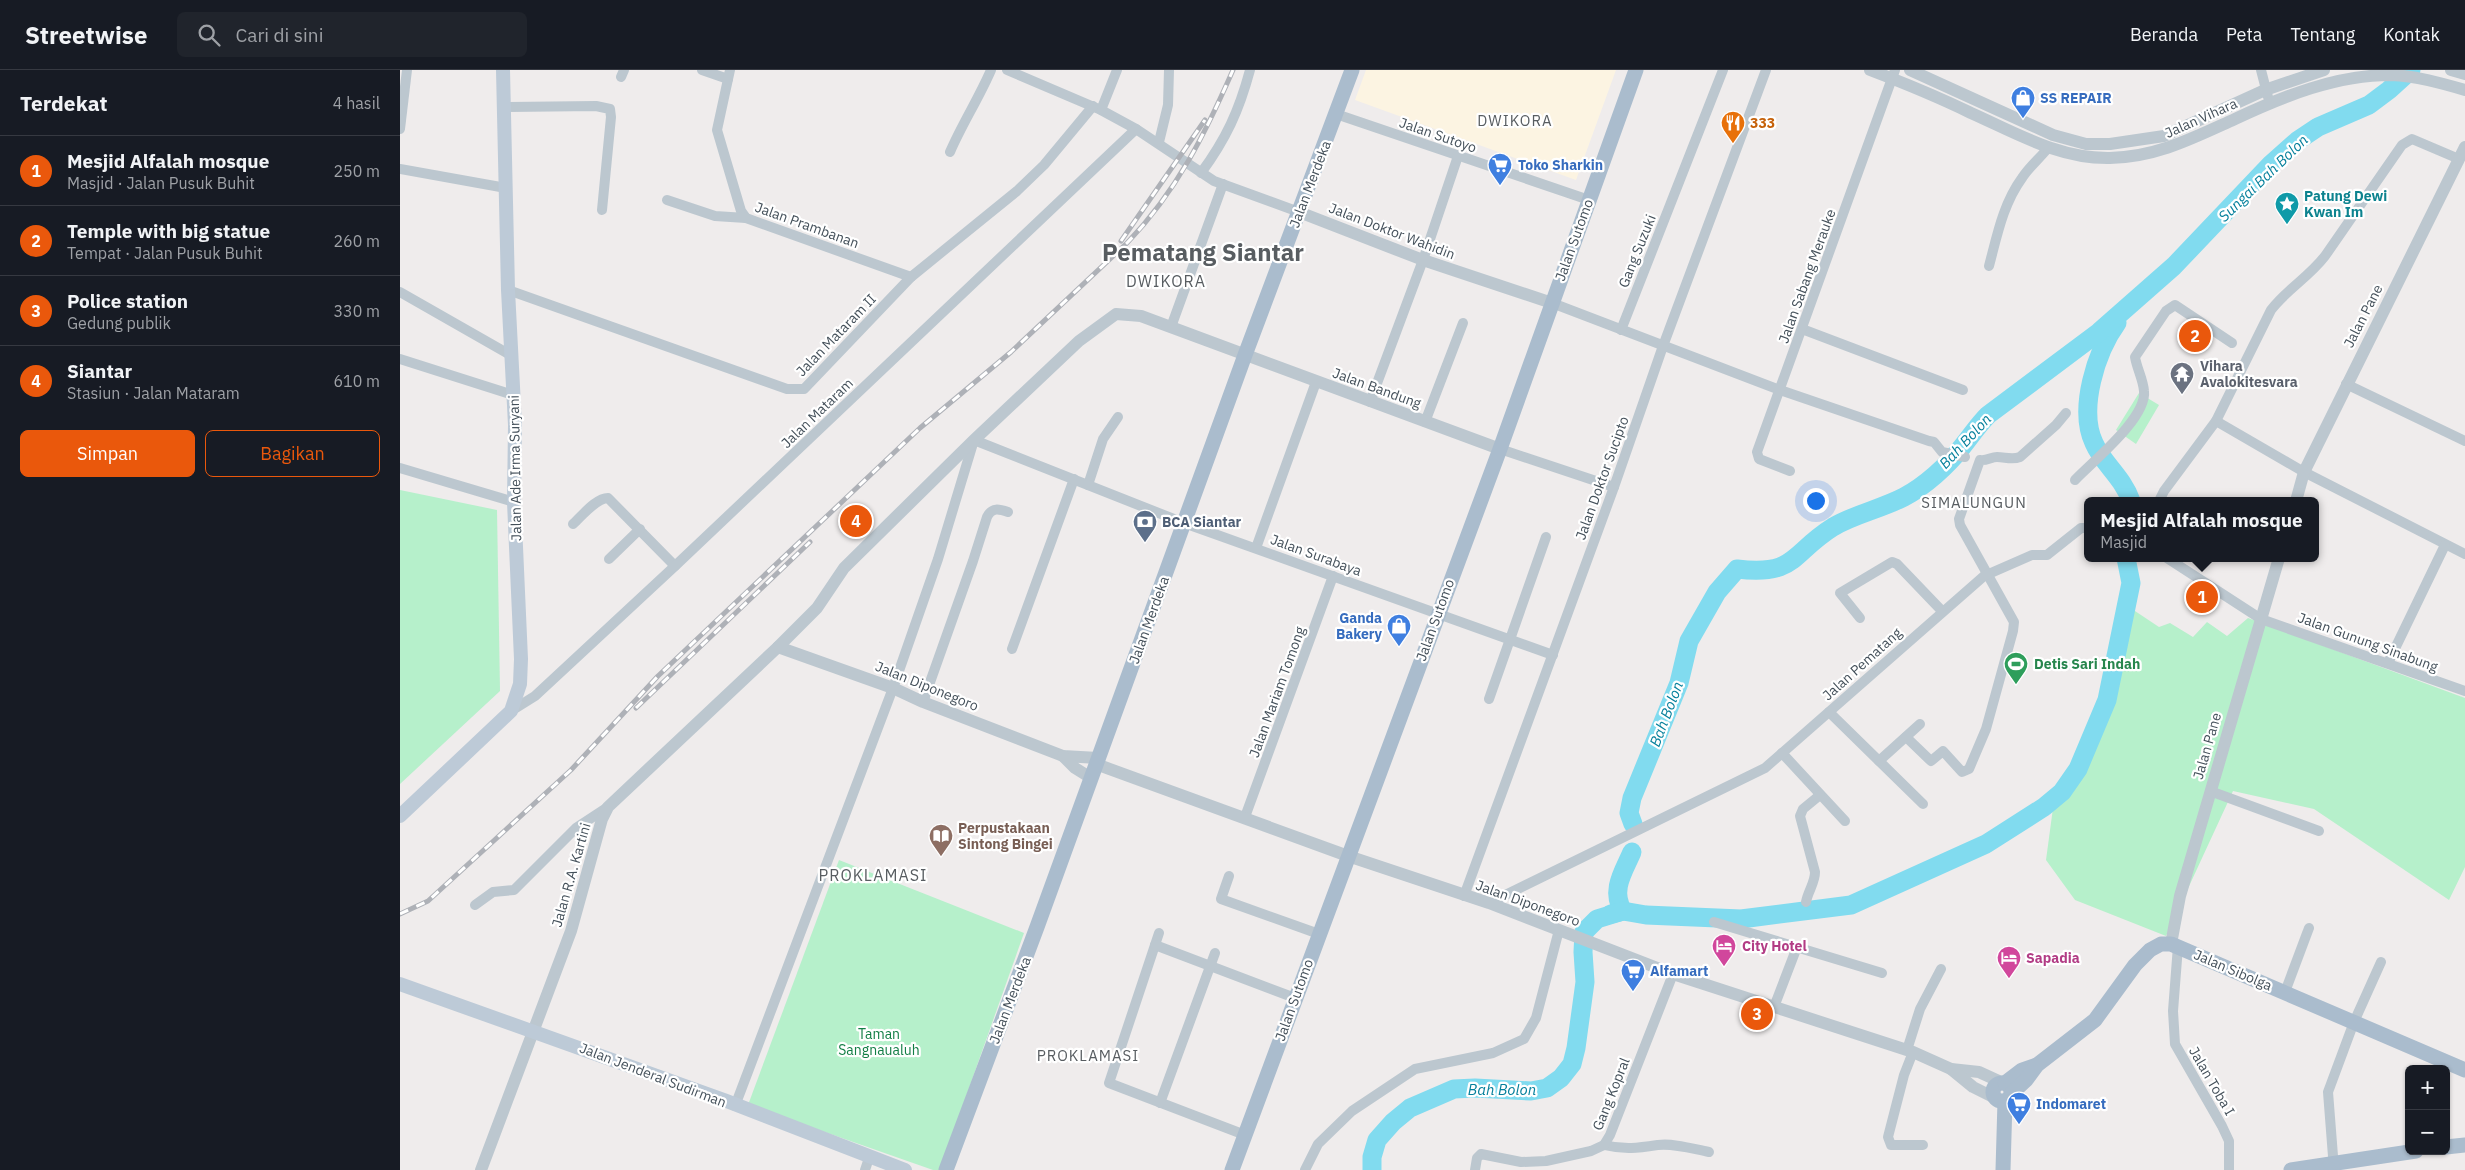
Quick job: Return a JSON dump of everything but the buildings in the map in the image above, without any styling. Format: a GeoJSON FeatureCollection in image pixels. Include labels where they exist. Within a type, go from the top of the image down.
{"type":"FeatureCollection","features":[{"type":"Feature","properties":{"kind":"main road","name":"Jalan Ade Irma Suryani"},"geometry":{"type":"LineString","coordinates":[[400,816],[511,711],[520,684],[521,659],[514,502],[514,395],[508,290],[503,70]]}},
{"type":"Feature","properties":{"kind":"main road","name":"Jalan Merdeka"},"geometry":{"type":"LineString","coordinates":[[946,1170],[1038,927],[1245,355],[1352,70]]}},
{"type":"Feature","properties":{"kind":"main road","name":"Jalan Sutomo"},"geometry":{"type":"LineString","coordinates":[[1232,1170],[1500,448],[1636,70]]}},
{"type":"Feature","properties":{"kind":"main road"},"geometry":{"type":"LineString","coordinates":[[2003,1170],[2004,1092],[2022,1070],[2037,1065],[2095,1020],[2107,1006],[2124,977],[2150,950],[2161,944],[2174,945]]}},
{"type":"Feature","properties":{"kind":"main road","name":"Jalan Sibolga"},"geometry":{"type":"LineString","coordinates":[[2174,945],[2465,1070]]}},
{"type":"Feature","properties":{"kind":"main road","name":"Jalan Jenderal Sudirman"},"geometry":{"type":"LineString","coordinates":[[400,984],[534,1030],[736,1106],[867,1164],[905,1170]]}},
{"type":"Feature","properties":{"kind":"main road"},"geometry":{"type":"LineString","coordinates":[[2450,1147],[2465,1145]]}},
{"type":"Feature","properties":{"kind":"main road"},"geometry":{"type":"LineString","coordinates":[[2291,1170],[2334,1167],[2405,1153]]}},
{"type":"Feature","properties":{"kind":"street"},"geometry":{"type":"LineString","coordinates":[[400,129],[408,70]]}},
{"type":"Feature","properties":{"kind":"street","name":"Jalan Prambanan"},"geometry":{"type":"LineString","coordinates":[[702,70],[729,74],[717,130],[741,211],[746,218],[911,277]]}},
{"type":"Feature","properties":{"kind":"street"},"geometry":{"type":"LineString","coordinates":[[950,152],[961,126],[979,98],[991,70]]}},
{"type":"Feature","properties":{"kind":"street","name":"Jalan Doktor Wahidin"},"geometry":{"type":"LineString","coordinates":[[1007,70],[1097,108],[1136,128],[1159,142],[1201,173],[1223,184],[1423,260],[1552,303],[1780,390],[1934,442],[1942,452],[1965,457]]}},
{"type":"Feature","properties":{"kind":"street","name":"Jalan Mataram II"},"geometry":{"type":"LineString","coordinates":[[508,290],[787,389],[804,388],[911,277],[1017,191],[1044,165],[1097,108],[1117,70]]}},
{"type":"Feature","properties":{"kind":"street"},"geometry":{"type":"LineString","coordinates":[[1159,142],[1168,105],[1169,70]]}},
{"type":"Feature","properties":{"kind":"street"},"geometry":{"type":"LineString","coordinates":[[1201,173],[1220,147],[1232,126],[1250,70]]}},
{"type":"Feature","properties":{"kind":"street","name":"Gang Suzuki"},"geometry":{"type":"LineString","coordinates":[[1621,330],[1723,70]]}},
{"type":"Feature","properties":{"kind":"street","name":"Jalan Doktor Sucipto"},"geometry":{"type":"LineString","coordinates":[[1464,896],[1614,487],[1663,346],[1766,70]]}},
{"type":"Feature","properties":{"kind":"street","name":"Jalan Vihara"},"geometry":{"type":"LineString","coordinates":[[1870,70],[1894,74],[1970,112],[2064,154],[2111,158],[2168,149],[2270,103],[2327,83],[2359,77],[2392,75],[2429,80],[2465,90]]}},
{"type":"Feature","properties":{"kind":"street","name":"Jalan Vihara"},"geometry":{"type":"LineString","coordinates":[[1910,70],[2064,139],[2086,144],[2110,144],[2164,136],[2265,90],[2324,70]]}},
{"type":"Feature","properties":{"kind":"street"},"geometry":{"type":"LineString","coordinates":[[2262,70],[2265,90],[2270,103]]}},
{"type":"Feature","properties":{"kind":"street"},"geometry":{"type":"LineString","coordinates":[[2451,70],[2465,74]]}},
{"type":"Feature","properties":{"kind":"street","name":"Jalan Sabang Merauke"},"geometry":{"type":"LineString","coordinates":[[1790,471],[1763,462],[1758,456],[1894,74]]}},
{"type":"Feature","properties":{"kind":"street"},"geometry":{"type":"LineString","coordinates":[[1970,112],[1975,99]]}},
{"type":"Feature","properties":{"kind":"street"},"geometry":{"type":"LineString","coordinates":[[504,107],[596,106],[610,109],[611,118],[602,210]]}},
{"type":"Feature","properties":{"kind":"street","name":"Jalan Sutoyo"},"geometry":{"type":"LineString","coordinates":[[1336,114],[1589,200]]}},
{"type":"Feature","properties":{"kind":"street","name":"Jalan Mataram"},"geometry":{"type":"LineString","coordinates":[[511,711],[535,696],[676,566],[1136,128]]}},
{"type":"Feature","properties":{"kind":"street"},"geometry":{"type":"LineString","coordinates":[[2164,136],[2168,149]]}},
{"type":"Feature","properties":{"kind":"street"},"geometry":{"type":"LineString","coordinates":[[2064,139],[2064,154]]}},
{"type":"Feature","properties":{"kind":"street"},"geometry":{"type":"LineString","coordinates":[[2161,497],[2216,421],[2271,310],[2279,300],[2322,261],[2402,145],[2412,139],[2462,153]]}},
{"type":"Feature","properties":{"kind":"street"},"geometry":{"type":"LineString","coordinates":[[1989,266],[2001,221],[2011,196],[2022,177],[2048,148]]}},
{"type":"Feature","properties":{"kind":"street","name":"Jalan Pane"},"geometry":{"type":"LineString","coordinates":[[2297,497],[2304,472],[2346,384],[2462,153]]}},
{"type":"Feature","properties":{"kind":"street"},"geometry":{"type":"LineString","coordinates":[[1370,402],[1423,260],[1458,156]]}},
{"type":"Feature","properties":{"kind":"street"},"geometry":{"type":"LineString","coordinates":[[400,169],[506,188]]}},
{"type":"Feature","properties":{"kind":"street"},"geometry":{"type":"LineString","coordinates":[[1171,327],[1223,184]]}},
{"type":"Feature","properties":{"kind":"street"},"geometry":{"type":"LineString","coordinates":[[667,200],[715,216],[746,218]]}},
{"type":"Feature","properties":{"kind":"street"},"geometry":{"type":"LineString","coordinates":[[400,292],[512,356]]}},
{"type":"Feature","properties":{"kind":"street"},"geometry":{"type":"LineString","coordinates":[[2074,480],[2124,431],[2142,405],[2145,392],[2135,357],[2137,351],[2172,306],[2175,305],[2232,343]]}},
{"type":"Feature","properties":{"kind":"street","name":"Jalan Bandung"},"geometry":{"type":"LineString","coordinates":[[974,440],[1079,341],[1116,314],[1141,316],[1370,402],[1500,448]]}},
{"type":"Feature","properties":{"kind":"street"},"geometry":{"type":"LineString","coordinates":[[1426,422],[1463,323]]}},
{"type":"Feature","properties":{"kind":"street"},"geometry":{"type":"LineString","coordinates":[[1802,329],[1963,390]]}},
{"type":"Feature","properties":{"kind":"street"},"geometry":{"type":"LineString","coordinates":[[400,359],[514,395]]}},
{"type":"Feature","properties":{"kind":"street"},"geometry":{"type":"LineString","coordinates":[[1256,548],[1316,382]]}},
{"type":"Feature","properties":{"kind":"street"},"geometry":{"type":"LineString","coordinates":[[2346,384],[2465,441]]}},
{"type":"Feature","properties":{"kind":"street"},"geometry":{"type":"LineString","coordinates":[[1906,737],[1931,761],[1943,751],[1962,772],[1968,769],[1986,729],[2014,622],[1986,575],[1960,525],[1959,519],[1980,460],[1988,460],[1995,456],[2014,459],[2020,457],[2056,425],[2066,413]]}},
{"type":"Feature","properties":{"kind":"street"},"geometry":{"type":"LineString","coordinates":[[1088,485],[1104,439],[1118,418]]}},
{"type":"Feature","properties":{"kind":"street"},"geometry":{"type":"LineString","coordinates":[[2216,421],[2304,472],[2465,554]]}},
{"type":"Feature","properties":{"kind":"street"},"geometry":{"type":"LineString","coordinates":[[736,1106],[893,688],[938,559],[974,440]]}},
{"type":"Feature","properties":{"kind":"street","name":"Jalan Surabaya"},"geometry":{"type":"LineString","coordinates":[[974,440],[1184,523],[1553,655]]}},
{"type":"Feature","properties":{"kind":"street","name":"Jalan R.A. Kartini"},"geometry":{"type":"LineString","coordinates":[[481,1170],[571,931],[602,819],[608,807],[778,647],[816,608],[844,568],[974,440]]}},
{"type":"Feature","properties":{"kind":"street"},"geometry":{"type":"LineString","coordinates":[[1500,448],[1614,487]]}},
{"type":"Feature","properties":{"kind":"street"},"geometry":{"type":"LineString","coordinates":[[400,468],[514,502]]}},
{"type":"Feature","properties":{"kind":"street"},"geometry":{"type":"LineString","coordinates":[[1012,649],[1074,479]]}},
{"type":"Feature","properties":{"kind":"street"},"geometry":{"type":"LineString","coordinates":[[573,524],[598,502],[608,498],[676,566]]}},
{"type":"Feature","properties":{"kind":"street"},"geometry":{"type":"LineString","coordinates":[[923,702],[973,561],[986,517],[994,509],[1008,512]]}},
{"type":"Feature","properties":{"kind":"street","name":"Jalan Pematang"},"geometry":{"type":"LineString","coordinates":[[1489,904],[1757,772],[1782,753],[1942,611],[1986,575],[2032,555],[2046,555],[2081,528],[2084,528]]}},
{"type":"Feature","properties":{"kind":"street"},"geometry":{"type":"LineString","coordinates":[[609,559],[640,529]]}},
{"type":"Feature","properties":{"kind":"street"},"geometry":{"type":"LineString","coordinates":[[1489,700],[1546,537]]}},
{"type":"Feature","properties":{"kind":"street"},"geometry":{"type":"LineString","coordinates":[[2388,663],[2445,545]]}},
{"type":"Feature","properties":{"kind":"street"},"geometry":{"type":"LineString","coordinates":[[1860,618],[1840,593],[1892,562],[1897,564],[1942,611]]}},
{"type":"Feature","properties":{"kind":"street","name":"Jalan Gunung Sinabung"},"geometry":{"type":"LineString","coordinates":[[2173,562],[2261,618],[2465,691]]}},
{"type":"Feature","properties":{"kind":"street","name":"Jalan Pane"},"geometry":{"type":"LineString","coordinates":[[2174,945],[2180,896],[2278,562]]}},
{"type":"Feature","properties":{"kind":"street","name":"Jalan Mariam Tomong"},"geometry":{"type":"LineString","coordinates":[[1245,817],[1333,576]]}},
{"type":"Feature","properties":{"kind":"street","name":"Jalan Diponegoro"},"geometry":{"type":"LineString","coordinates":[[778,647],[893,688],[923,702],[1063,756],[1245,817],[1348,856],[1489,904],[1652,964],[1673,974],[1910,1051],[1951,1069]]}},
{"type":"Feature","properties":{"kind":"street"},"geometry":{"type":"LineString","coordinates":[[1829,712],[1923,804]]}},
{"type":"Feature","properties":{"kind":"street"},"geometry":{"type":"LineString","coordinates":[[1879,761],[1920,724]]}},
{"type":"Feature","properties":{"kind":"street"},"geometry":{"type":"LineString","coordinates":[[1782,753],[1845,821]]}},
{"type":"Feature","properties":{"kind":"street","name":"Jalan Diponegoro"},"geometry":{"type":"LineString","coordinates":[[1063,756],[1075,768],[1095,766]]}},
{"type":"Feature","properties":{"kind":"street"},"geometry":{"type":"LineString","coordinates":[[2210,791],[2319,831]]}},
{"type":"Feature","properties":{"kind":"street"},"geometry":{"type":"LineString","coordinates":[[1806,902],[1815,880],[1815,872],[1800,816],[1803,809],[1820,795]]}},
{"type":"Feature","properties":{"kind":"street"},"geometry":{"type":"LineString","coordinates":[[475,905],[493,892],[514,890],[576,828],[608,807]]}},
{"type":"Feature","properties":{"kind":"street"},"geometry":{"type":"LineString","coordinates":[[1229,876],[1221,899],[1319,934]]}},
{"type":"Feature","properties":{"kind":"street"},"geometry":{"type":"LineString","coordinates":[[1714,922],[1882,973]]}},
{"type":"Feature","properties":{"kind":"street"},"geometry":{"type":"LineString","coordinates":[[2285,992],[2309,928]]}},
{"type":"Feature","properties":{"kind":"street"},"geometry":{"type":"LineString","coordinates":[[1305,1170],[1318,1144],[1352,1111],[1416,1070],[1493,1053],[1524,1039],[1536,1018],[1562,931]]}},
{"type":"Feature","properties":{"kind":"street"},"geometry":{"type":"LineString","coordinates":[[1159,932],[1109,1084],[1244,1135]]}},
{"type":"Feature","properties":{"kind":"street"},"geometry":{"type":"LineString","coordinates":[[1155,945],[1295,998]]}},
{"type":"Feature","properties":{"kind":"street","name":"Jalan Toba I"},"geometry":{"type":"LineString","coordinates":[[2174,945],[2173,1011],[2175,1044],[2229,1141],[2229,1170]]}},
{"type":"Feature","properties":{"kind":"street"},"geometry":{"type":"LineString","coordinates":[[1774,1006],[1797,947]]}},
{"type":"Feature","properties":{"kind":"street"},"geometry":{"type":"LineString","coordinates":[[1160,1103],[1215,953]]}},
{"type":"Feature","properties":{"kind":"street"},"geometry":{"type":"LineString","coordinates":[[2334,1167],[2328,1092],[2354,1022],[2381,962]]}},
{"type":"Feature","properties":{"kind":"street"},"geometry":{"type":"LineString","coordinates":[[1923,1145],[1891,1145],[1888,1137],[1920,1009],[1941,969]]}},
{"type":"Feature","properties":{"kind":"street","name":"Gang Kopral"},"geometry":{"type":"LineString","coordinates":[[1475,1170],[1477,1158],[1481,1154],[1521,1162],[1546,1161],[1591,1151],[1604,1146],[1673,974]]}},
{"type":"Feature","properties":{"kind":"street"},"geometry":{"type":"LineString","coordinates":[[1951,1069],[1973,1087],[2004,1092]]}},
{"type":"Feature","properties":{"kind":"street"},"geometry":{"type":"LineString","coordinates":[[1951,1069],[1979,1072],[2004,1092]]}},
{"type":"Feature","properties":{"kind":"street"},"geometry":{"type":"LineString","coordinates":[[1604,1146],[1648,1148],[1659,1145],[1688,1147],[1709,1152]]}},
{"type":"Feature","properties":{"kind":"shaded area"},"geometry":{"type":"Polygon","coordinates":[[[1366,70],[1616,70],[1576,180],[1355,100],[1366,70]]]}},
{"type":"Feature","properties":{"kind":"green space"},"geometry":{"type":"Polygon","coordinates":[[[2139,393],[2159,405],[2136,444],[2116,430],[2139,393]]]}},
{"type":"Feature","properties":{"kind":"green space"},"geometry":{"type":"Polygon","coordinates":[[[400,490],[497,510],[500,691],[400,784],[400,490]]]}},
{"type":"Feature","properties":{"kind":"green space"},"geometry":{"type":"Polygon","coordinates":[[[2132,609],[2159,627],[2170,623],[2193,637],[2207,622],[2227,636],[2248,618],[2465,698],[2465,867],[2449,900],[2314,809],[2233,791],[2166,936],[2075,900],[2046,860],[2053,808],[2084,769],[2110,707],[2132,609]]]}},
{"type":"Feature","properties":{"kind":"green space","name":"Taman Sangnaualuh"},"geometry":{"type":"Polygon","coordinates":[[[839,860],[1024,933],[940,1170],[933,1170],[748,1105],[839,860]]]}},
{"type":"Feature","properties":{"kind":"waterway","name":"Bah Bolon"},"geometry":{"type":"LineString","coordinates":[[1633,824],[1629,813],[1632,798],[1679,683],[1689,641],[1717,592],[1737,569],[1757,570],[1782,566],[1833,527],[1904,497],[1920,487],[1950,461],[1988,415],[2099,332],[2174,266],[2271,164],[2297,141],[2318,127],[2369,105],[2411,70]]}},
{"type":"Feature","properties":{"kind":"waterway","name":"Bah Bolon"},"geometry":{"type":"LineString","coordinates":[[2117,323],[2109,335],[2096,365],[2089,398],[2088,414],[2094,443],[2102,457],[2123,484],[2129,497]]}},
{"type":"Feature","properties":{"kind":"waterway","name":"Bah Bolon"},"geometry":{"type":"LineString","coordinates":[[1372,1170],[1372,1157],[1377,1140],[1393,1122],[1410,1108],[1454,1089],[1475,1088],[1531,1091],[1547,1088],[1561,1078],[1572,1064],[1576,1048],[1585,982],[1584,932],[1597,919],[1623,911],[1646,915],[1741,919],[1851,905],[1986,844],[2044,807],[2062,792],[2078,769],[2107,700],[2131,583],[2127,562]]}},
{"type":"Feature","properties":{"kind":"waterway","name":"Bah Bolon"},"geometry":{"type":"LineString","coordinates":[[1611,914],[1623,911],[1619,903],[1618,888],[1622,873],[1632,852]]}},
{"type":"Feature","properties":{"kind":"railway"},"geometry":{"type":"LineString","coordinates":[[400,914],[428,901],[571,770],[658,676],[920,428],[1011,352],[1127,243],[1161,203],[1188,161],[1212,117],[1233,70]]}},
{"type":"Feature","properties":{"kind":"railway"},"geometry":{"type":"LineString","coordinates":[[1121,241],[1205,120]]}},
{"type":"Feature","properties":{"kind":"railway"},"geometry":{"type":"LineString","coordinates":[[636,708],[810,542]]}},
{"type":"Feature","properties":{"kind":"place","name":"SS REPAIR"},"geometry":{"type":"Point","coordinates":[2023,119]}},
{"type":"Feature","properties":{"kind":"place","name":"333"},"geometry":{"type":"Point","coordinates":[1733,144]}},
{"type":"Feature","properties":{"kind":"place","name":"Toko Sharkin"},"geometry":{"type":"Point","coordinates":[1500,186]}},
{"type":"Feature","properties":{"kind":"place","name":"Patung Dewi Kwan Im"},"geometry":{"type":"Point","coordinates":[2287,225]}},
{"type":"Feature","properties":{"kind":"place","name":"Temple with big statue"},"geometry":{"type":"Point","coordinates":[2195,336]}},
{"type":"Feature","properties":{"kind":"place","name":"Vihara Avalokitesvara"},"geometry":{"type":"Point","coordinates":[2182,395]}},
{"type":"Feature","properties":{"kind":"place","name":"Siantar"},"geometry":{"type":"Point","coordinates":[856,521]}},
{"type":"Feature","properties":{"kind":"place","name":"BCA Siantar"},"geometry":{"type":"Point","coordinates":[1145,543]}},
{"type":"Feature","properties":{"kind":"place","name":"Mesjid Alfalah mosque"},"geometry":{"type":"Point","coordinates":[2202,597]}},
{"type":"Feature","properties":{"kind":"place","name":"Ganda Bakery"},"geometry":{"type":"Point","coordinates":[1399,647]}},
{"type":"Feature","properties":{"kind":"place","name":"Detis Sari Indah"},"geometry":{"type":"Point","coordinates":[2016,685]}},
{"type":"Feature","properties":{"kind":"place","name":"Perpustakaan Sintong Bingei"},"geometry":{"type":"Point","coordinates":[941,857]}},
{"type":"Feature","properties":{"kind":"place","name":"City Hotel"},"geometry":{"type":"Point","coordinates":[1724,967]}},
{"type":"Feature","properties":{"kind":"place","name":"Sapadia"},"geometry":{"type":"Point","coordinates":[2009,979]}},
{"type":"Feature","properties":{"kind":"place","name":"Alfamart"},"geometry":{"type":"Point","coordinates":[1633,992]}},
{"type":"Feature","properties":{"kind":"place","name":"Police station"},"geometry":{"type":"Point","coordinates":[1757,1014]}},
{"type":"Feature","properties":{"kind":"place","name":"Indomaret"},"geometry":{"type":"Point","coordinates":[2019,1125]}},
{"type":"Feature","properties":{"kind":"district","name":"DWIKORA"},"geometry":{"type":"Point","coordinates":[1515,120]}},
{"type":"Feature","properties":{"kind":"district","name":"Pematang Siantar"},"geometry":{"type":"Point","coordinates":[1203,252]}},
{"type":"Feature","properties":{"kind":"district","name":"DWIKORA"},"geometry":{"type":"Point","coordinates":[1166,281]}},
{"type":"Feature","properties":{"kind":"district","name":"SIMALUNGUN"},"geometry":{"type":"Point","coordinates":[1974,502]}},
{"type":"Feature","properties":{"kind":"district","name":"PROKLAMASI"},"geometry":{"type":"Point","coordinates":[873,875]}},
{"type":"Feature","properties":{"kind":"district","name":"PROKLAMASI"},"geometry":{"type":"Point","coordinates":[1088,1055]}},
{"type":"Feature","properties":{"kind":"water label","name":"Sungai Bah Bolon"},"geometry":{"type":"Point","coordinates":[2263,178]}}]}
